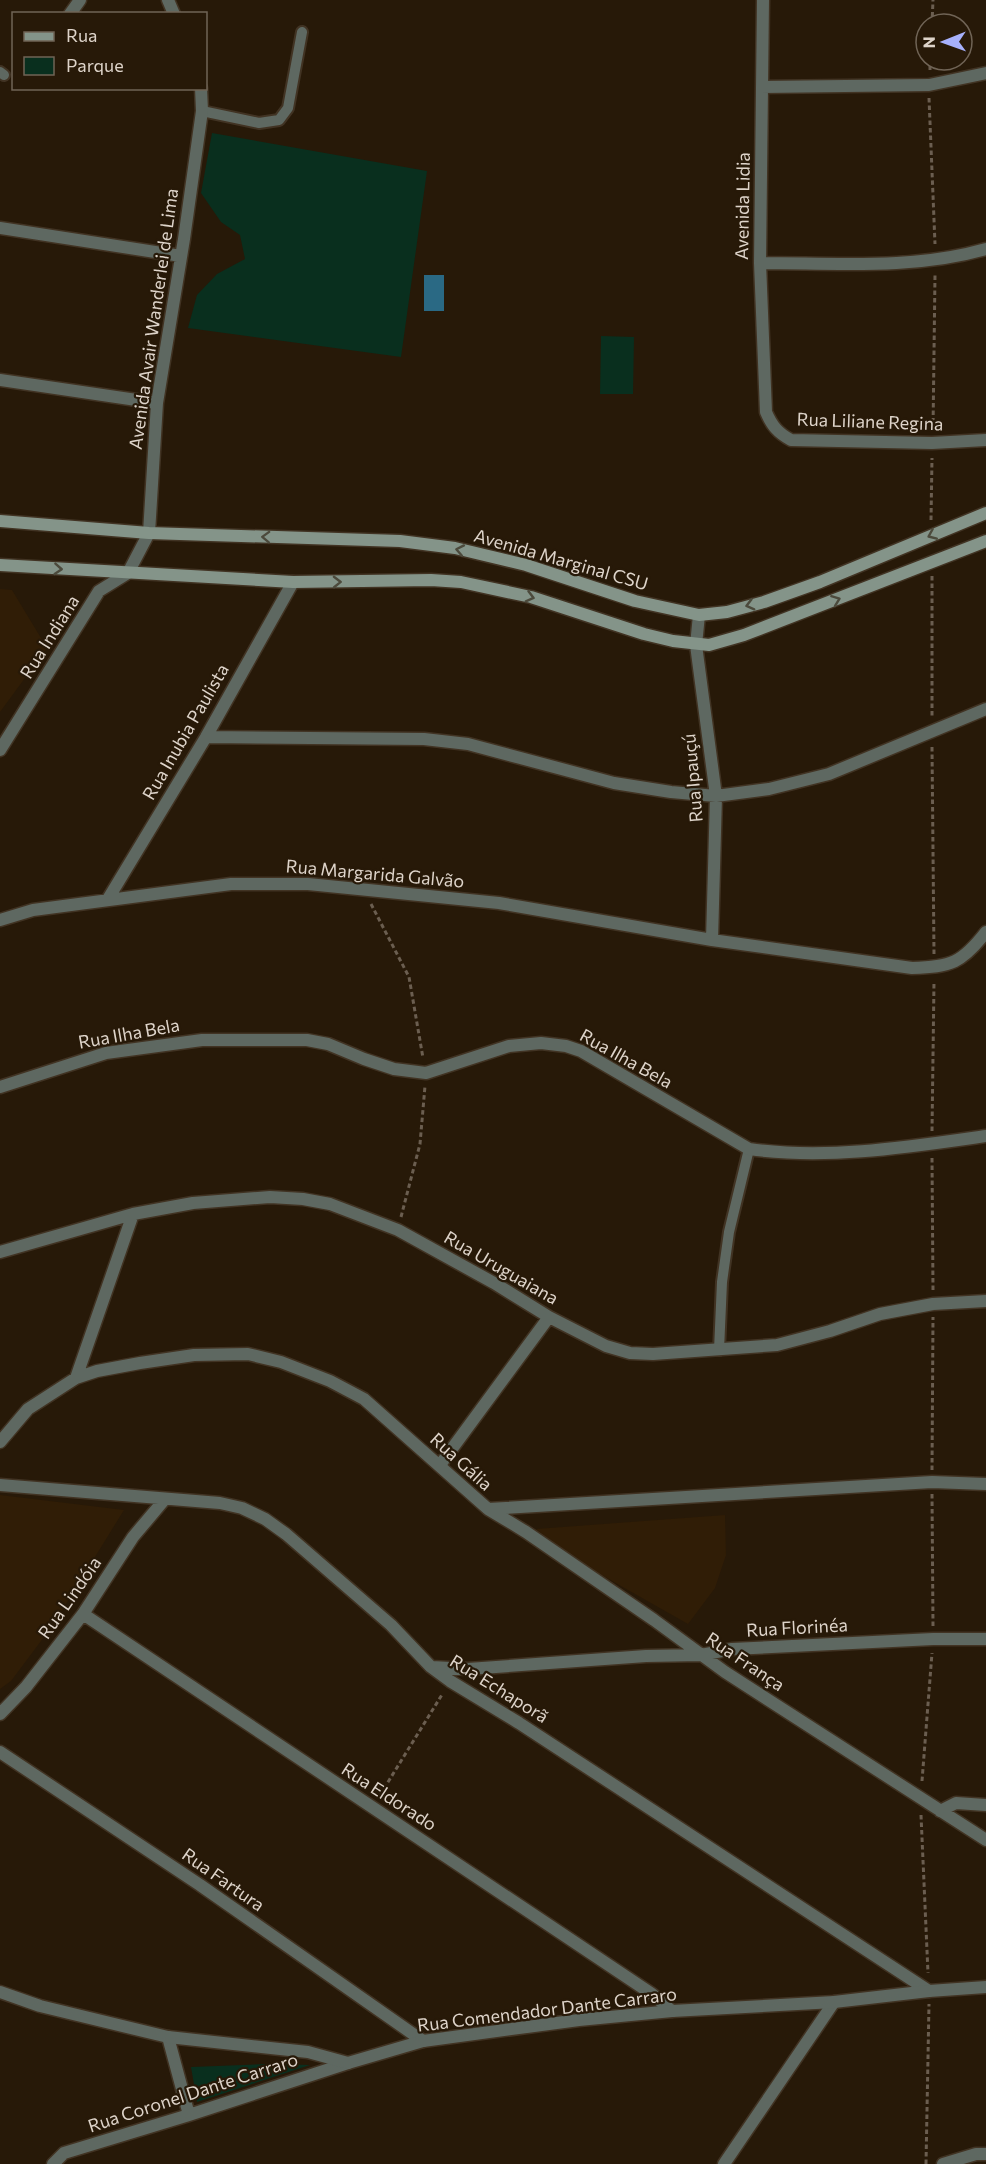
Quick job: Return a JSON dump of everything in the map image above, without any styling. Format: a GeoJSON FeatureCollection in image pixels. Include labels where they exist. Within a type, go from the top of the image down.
{"type":"FeatureCollection","features":[{"type":"Feature","properties":{"kind":"main road","name":"Avenida Marginal CSU"},"geometry":{"type":"LineString","coordinates":[[0,521],[149,532],[400,541],[455,548],[526,566],[635,601],[699,615],[727,612],[764,602],[820,582],[986,513]]}},
{"type":"Feature","properties":{"kind":"main road"},"geometry":{"type":"LineString","coordinates":[[0,565],[293,582],[431,580],[460,582],[531,597],[644,634],[696,645],[722,643],[744,636],[986,541]]}},
{"type":"Feature","properties":{"kind":"street","name":"Avenida Lidia"},"geometry":{"type":"LineString","coordinates":[[763,0],[760,263],[766,412]]}},
{"type":"Feature","properties":{"kind":"street"},"geometry":{"type":"LineString","coordinates":[[762,87],[929,86],[986,73]]}},
{"type":"Feature","properties":{"kind":"street","name":"Avenida Avair Wanderlei de Lima"},"geometry":{"type":"LineString","coordinates":[[128,573],[149,532],[158,403],[182,256],[202,111],[201,90]]}},
{"type":"Feature","properties":{"kind":"street"},"geometry":{"type":"LineString","coordinates":[[0,228],[182,256]]}},
{"type":"Feature","properties":{"kind":"street"},"geometry":{"type":"LineString","coordinates":[[760,263],[893,264],[986,249]]}},
{"type":"Feature","properties":{"kind":"street"},"geometry":{"type":"LineString","coordinates":[[0,380],[158,403]]}},
{"type":"Feature","properties":{"kind":"street","name":"Rua Liliane Regina"},"geometry":{"type":"LineString","coordinates":[[766,412],[771,424],[779,434],[791,440],[933,443],[986,440]]}},
{"type":"Feature","properties":{"kind":"street","name":"Rua Indiana"},"geometry":{"type":"LineString","coordinates":[[0,750],[99,591],[128,573]]}},
{"type":"Feature","properties":{"kind":"street","name":"Rua Inubia Paulista"},"geometry":{"type":"LineString","coordinates":[[108,899],[206,737],[293,582]]}},
{"type":"Feature","properties":{"kind":"street","name":"Rua Ipauçú"},"geometry":{"type":"LineString","coordinates":[[699,615],[696,645],[716,796],[712,939]]}},
{"type":"Feature","properties":{"kind":"street"},"geometry":{"type":"LineString","coordinates":[[206,737],[412,739],[468,744],[614,783],[716,796],[769,789],[829,774],[986,709]]}},
{"type":"Feature","properties":{"kind":"street","name":"Rua Margarida Galvão"},"geometry":{"type":"LineString","coordinates":[[0,920],[33,910],[231,884],[308,884],[499,903],[747,945],[912,968],[954,963],[972,950],[986,932]]}},
{"type":"Feature","properties":{"kind":"street","name":"Rua Ilha Bela"},"geometry":{"type":"LineString","coordinates":[[0,1086],[106,1053],[202,1040],[307,1040],[328,1044],[394,1069],[426,1073],[509,1046],[541,1043],[566,1046],[581,1051],[750,1149],[778,1153],[816,1153],[932,1144],[986,1136]]}},
{"type":"Feature","properties":{"kind":"street","name":"Rua Uruguaiana"},"geometry":{"type":"LineString","coordinates":[[0,1252],[133,1214],[193,1203],[270,1197],[303,1199],[330,1204],[398,1230],[549,1317],[606,1346],[630,1353],[653,1354],[777,1345],[830,1331],[880,1314],[933,1304],[986,1301]]}},
{"type":"Feature","properties":{"kind":"street"},"geometry":{"type":"LineString","coordinates":[[76,1378],[133,1214]]}},
{"type":"Feature","properties":{"kind":"street"},"geometry":{"type":"LineString","coordinates":[[440,1465],[549,1317]]}},
{"type":"Feature","properties":{"kind":"street","name":"Rua Gália"},"geometry":{"type":"LineString","coordinates":[[0,1442],[28,1409],[76,1378],[97,1371],[194,1355],[248,1354],[281,1362],[330,1381],[364,1399],[488,1509],[932,1482],[986,1484]]}},
{"type":"Feature","properties":{"kind":"street","name":"Rua Echaporã"},"geometry":{"type":"LineString","coordinates":[[0,1485],[220,1503],[242,1508],[265,1519],[286,1534],[391,1625],[431,1667],[450,1681],[519,1722],[929,1991]]}},
{"type":"Feature","properties":{"kind":"street","name":"Rua Lindóia"},"geometry":{"type":"LineString","coordinates":[[0,1714],[26,1687],[83,1614],[134,1537],[165,1498]]}},
{"type":"Feature","properties":{"kind":"street","name":"Rua França"},"geometry":{"type":"LineString","coordinates":[[488,1509],[546,1546],[701,1655],[986,1840]]}},
{"type":"Feature","properties":{"kind":"street","name":"Rua Eldorado"},"geometry":{"type":"LineString","coordinates":[[83,1614],[652,1994],[672,2012]]}},
{"type":"Feature","properties":{"kind":"street","name":"Rua Florinéa"},"geometry":{"type":"LineString","coordinates":[[431,1667],[468,1669],[646,1656],[701,1655],[732,1649],[933,1639],[986,1639]]}},
{"type":"Feature","properties":{"kind":"street","name":"Rua Fartura"},"geometry":{"type":"LineString","coordinates":[[0,1752],[200,1886],[423,2041]]}},
{"type":"Feature","properties":{"kind":"street"},"geometry":{"type":"LineString","coordinates":[[940,1811],[956,1803],[986,1805]]}},
{"type":"Feature","properties":{"kind":"street","name":"Rua Comendador Dante Carraro"},"geometry":{"type":"LineString","coordinates":[[348,2063],[423,2041],[579,2020],[834,2002],[929,1991],[986,1988]]}},
{"type":"Feature","properties":{"kind":"street"},"geometry":{"type":"LineString","coordinates":[[0,1992],[40,2006],[168,2037],[308,2052],[348,2063]]}},
{"type":"Feature","properties":{"kind":"street"},"geometry":{"type":"LineString","coordinates":[[724,2164],[777,2082],[834,2002]]}},
{"type":"Feature","properties":{"kind":"street"},"geometry":{"type":"LineString","coordinates":[[168,2037],[189,2115]]}},
{"type":"Feature","properties":{"kind":"street","name":"Rua Coronel Dante Carraro"},"geometry":{"type":"LineString","coordinates":[[53,2164],[64,2153],[348,2063]]}},
{"type":"Feature","properties":{"kind":"street"},"geometry":{"type":"LineString","coordinates":[[943,2164],[976,2154],[986,2154]]}},
{"type":"Feature","properties":{"kind":"lane"},"geometry":{"type":"LineString","coordinates":[[202,111],[260,123],[279,120],[288,108],[302,32]]}},
{"type":"Feature","properties":{"kind":"lane"},"geometry":{"type":"LineString","coordinates":[[719,1350],[722,1282],[729,1232],[750,1149]]}},
{"type":"Feature","properties":{"kind":"path"},"geometry":{"type":"LineString","coordinates":[[930,72],[935,259],[931,536]]}},
{"type":"Feature","properties":{"kind":"path"},"geometry":{"type":"LineString","coordinates":[[926,2164],[929,1991],[920,1798],[933,1639],[932,563]]}},
{"type":"Feature","properties":{"kind":"path"},"geometry":{"type":"LineString","coordinates":[[364,889],[409,977],[426,1073],[420,1144],[398,1230]]}},
{"type":"Feature","properties":{"kind":"path"},"geometry":{"type":"LineString","coordinates":[[373,1807],[450,1681]]}},
{"type":"Feature","properties":{"kind":"shaded area"},"geometry":{"type":"Polygon","coordinates":[[[0,589],[12,590],[47,648],[0,712],[0,589]]]}},
{"type":"Feature","properties":{"kind":"shaded area"},"geometry":{"type":"Polygon","coordinates":[[[0,1495],[124,1510],[53,1625],[11,1681],[0,1689],[0,1495]]]}},
{"type":"Feature","properties":{"kind":"shaded area"},"geometry":{"type":"Polygon","coordinates":[[[725,1515],[726,1555],[715,1588],[688,1624],[568,1556],[536,1529],[725,1515]]]}},
{"type":"Feature","properties":{"kind":"green space"},"geometry":{"type":"Polygon","coordinates":[[[212,133],[427,171],[401,357],[188,328],[197,295],[217,274],[245,259],[240,235],[221,222],[201,193],[212,133]]]}},
{"type":"Feature","properties":{"kind":"green space"},"geometry":{"type":"Polygon","coordinates":[[[601,336],[634,337],[633,394],[600,394],[601,336]]]}},
{"type":"Feature","properties":{"kind":"green space"},"geometry":{"type":"Polygon","coordinates":[[[310,2065],[197,2102],[191,2067],[310,2065]]]}},
{"type":"Feature","properties":{"kind":"water"},"geometry":{"type":"Polygon","coordinates":[[[424,275],[444,275],[444,311],[424,311],[424,275]]]}}]}
